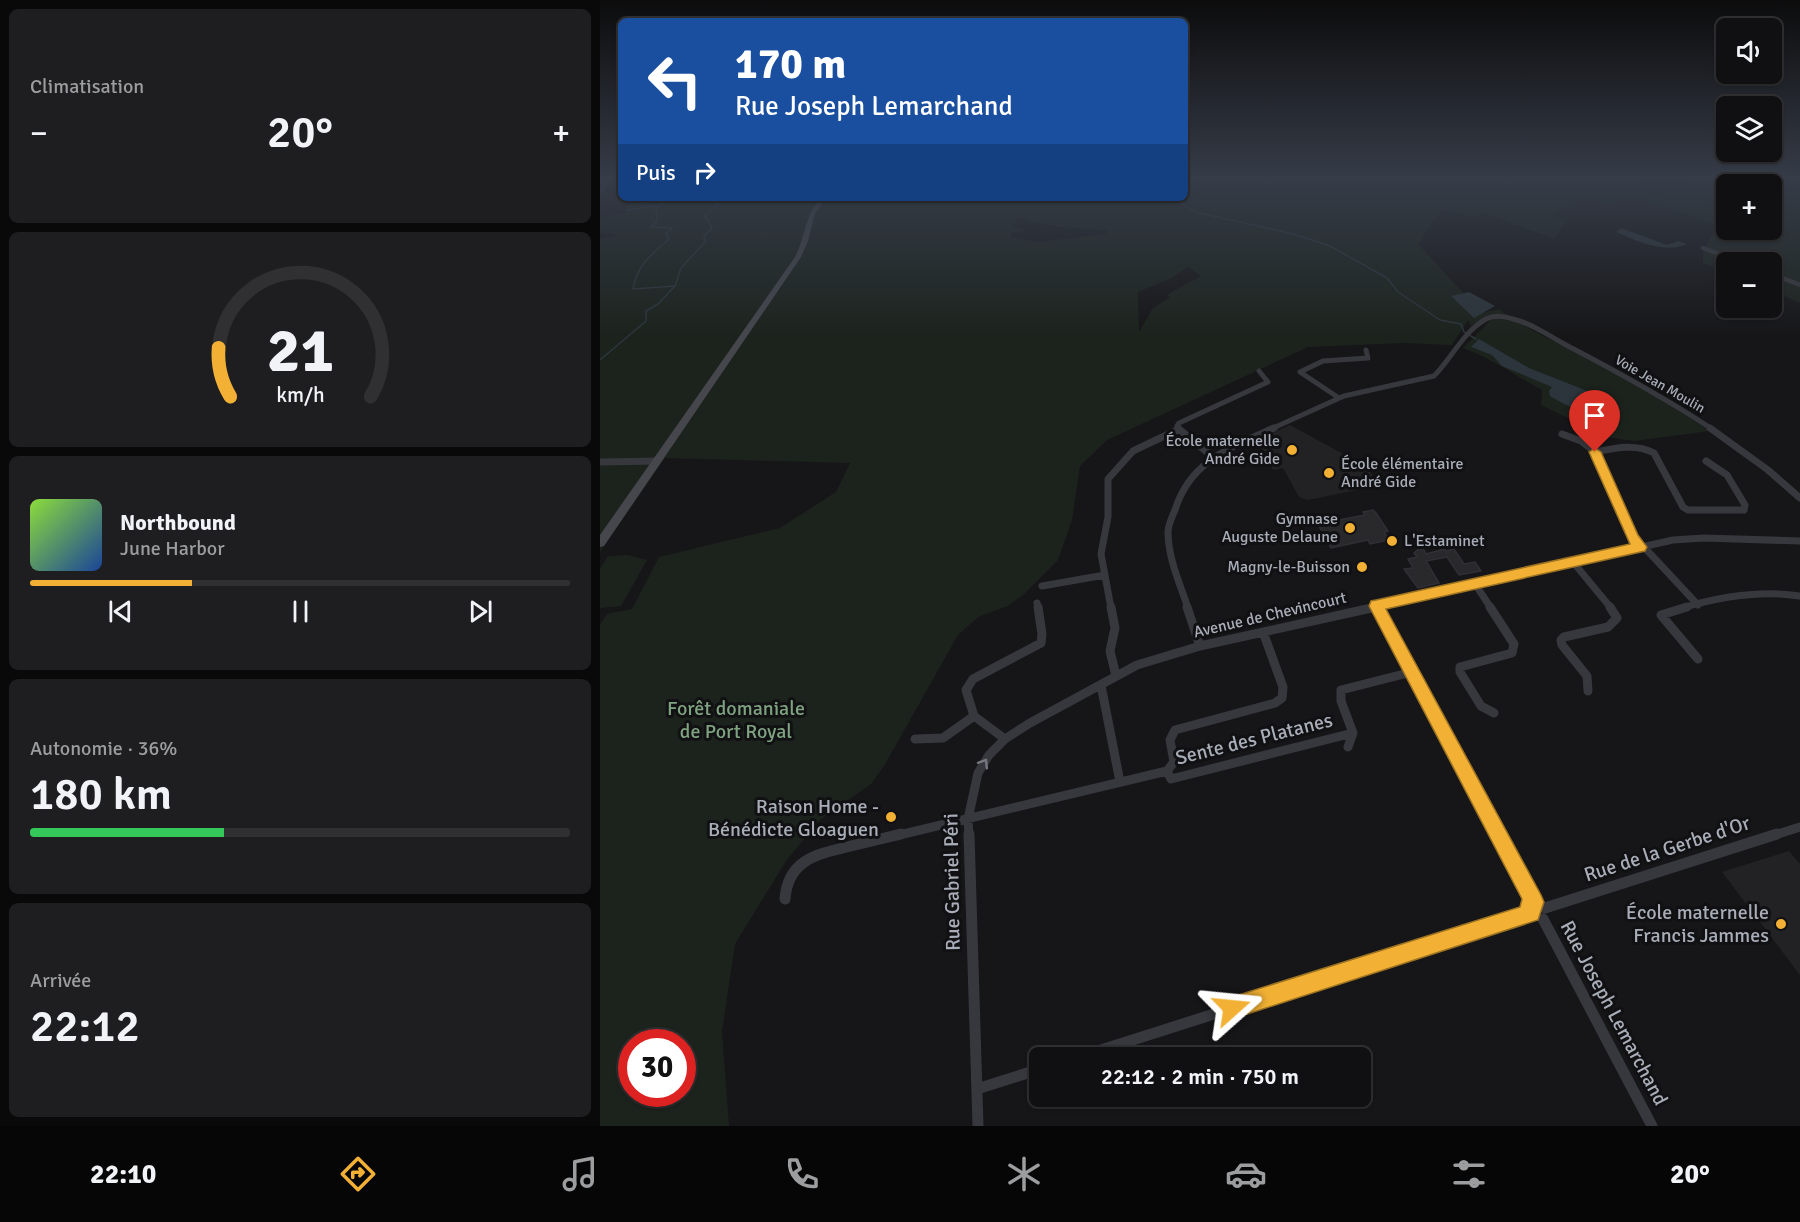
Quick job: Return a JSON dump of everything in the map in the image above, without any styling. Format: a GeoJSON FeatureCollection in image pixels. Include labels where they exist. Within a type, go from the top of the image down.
{"type":"FeatureCollection","features":[{"type":"Feature","properties":{"kind":"street"},"geometry":{"type":"LineString","coordinates":[[600,543],[801,253],[807,232]]}},
{"type":"Feature","properties":{"kind":"street"},"geometry":{"type":"LineString","coordinates":[[1703,248],[1716,253]]}},
{"type":"Feature","properties":{"kind":"street"},"geometry":{"type":"LineString","coordinates":[[1782,278],[1800,285]]}},
{"type":"Feature","properties":{"kind":"street","name":"Voie Jean Moulin"},"geometry":{"type":"LineString","coordinates":[[1339,398],[1434,376],[1444,366],[1455,347],[1486,319],[1493,316],[1515,319],[1657,394],[1737,447],[1800,498]]}},
{"type":"Feature","properties":{"kind":"street"},"geometry":{"type":"LineString","coordinates":[[1339,398],[1300,372],[1323,361],[1368,358],[1366,350]]}},
{"type":"Feature","properties":{"kind":"street"},"geometry":{"type":"LineString","coordinates":[[1213,457],[1177,426],[1179,423],[1268,382],[1259,371]]}},
{"type":"Feature","properties":{"kind":"street"},"geometry":{"type":"LineString","coordinates":[[1200,646],[1173,564],[1168,531],[1180,492],[1192,476],[1213,457],[1339,398]]}},
{"type":"Feature","properties":{"kind":"street"},"geometry":{"type":"LineString","coordinates":[[1116,676],[1110,651],[1115,628],[1101,554],[1108,517],[1108,480],[1133,451],[1179,429]]}},
{"type":"Feature","properties":{"kind":"street"},"geometry":{"type":"LineString","coordinates":[[1562,434],[1581,441],[1595,452],[1633,538],[1698,605]]}},
{"type":"Feature","properties":{"kind":"street"},"geometry":{"type":"LineString","coordinates":[[1595,452],[1623,447],[1650,450],[1654,453],[1683,507],[1688,510],[1744,510],[1745,505],[1726,475],[1706,461]]}},
{"type":"Feature","properties":{"kind":"street"},"geometry":{"type":"LineString","coordinates":[[600,462],[655,462]]}},
{"type":"Feature","properties":{"kind":"street","name":"Avenue de Chevincourt"},"geometry":{"type":"LineString","coordinates":[[1788,540],[1800,536]]}},
{"type":"Feature","properties":{"kind":"street","name":"Avenue de Chevincourt"},"geometry":{"type":"LineString","coordinates":[[1116,676],[1160,656],[1200,646],[1673,540],[1704,538],[1800,541]]}},
{"type":"Feature","properties":{"kind":"street"},"geometry":{"type":"LineString","coordinates":[[1573,562],[1617,618],[1608,627],[1564,637],[1561,640],[1562,645],[1587,676],[1588,691]]}},
{"type":"Feature","properties":{"kind":"street"},"geometry":{"type":"LineString","coordinates":[[1042,586],[1105,574]]}},
{"type":"Feature","properties":{"kind":"street"},"geometry":{"type":"LineString","coordinates":[[1475,584],[1514,644],[1514,651],[1508,655],[1460,667],[1460,672],[1481,706],[1494,713]]}},
{"type":"Feature","properties":{"kind":"street"},"geometry":{"type":"LineString","coordinates":[[1698,659],[1661,615],[1734,596],[1783,594],[1799,596]]}},
{"type":"Feature","properties":{"kind":"street"},"geometry":{"type":"LineString","coordinates":[[1005,739],[974,716],[966,690],[969,682],[1041,643],[1042,634],[1037,603]]}},
{"type":"Feature","properties":{"kind":"street","name":"Rue Joseph Lemarchand"},"geometry":{"type":"LineString","coordinates":[[1376,606],[1652,1126]]}},
{"type":"Feature","properties":{"kind":"street"},"geometry":{"type":"LineString","coordinates":[[785,899],[785,885],[800,864],[815,855],[1167,771],[1174,762],[1170,740],[1175,730],[1275,703],[1282,698],[1283,687],[1263,632]]}},
{"type":"Feature","properties":{"kind":"street"},"geometry":{"type":"LineString","coordinates":[[1348,747],[1353,733],[1341,701],[1341,690],[1412,672]]}},
{"type":"Feature","properties":{"kind":"street","name":"Rue Gabriel Péri"},"geometry":{"type":"LineString","coordinates":[[978,1126],[968,819],[978,773],[989,755],[1005,739],[1116,676]]}},
{"type":"Feature","properties":{"kind":"street"},"geometry":{"type":"LineString","coordinates":[[1101,685],[1120,782]]}},
{"type":"Feature","properties":{"kind":"street"},"geometry":{"type":"LineString","coordinates":[[915,738],[943,738],[974,716]]}},
{"type":"Feature","properties":{"kind":"street","name":"Sente des Platanes"},"geometry":{"type":"LineString","coordinates":[[1167,771],[1171,779],[1353,733]]}},
{"type":"Feature","properties":{"kind":"street","name":"Rue de la Gerbe d'Or"},"geometry":{"type":"LineString","coordinates":[[1110,1047],[1800,827]]}},
{"type":"Feature","properties":{"kind":"street"},"geometry":{"type":"LineString","coordinates":[[976,1089],[1029,1072]]}},
{"type":"Feature","properties":{"kind":"shaded area"},"geometry":{"type":"Polygon","coordinates":[[[1616,232],[1631,232],[1667,245],[1678,241],[1687,244],[1669,248],[1660,247],[1616,232]]]}},
{"type":"Feature","properties":{"kind":"shaded area"},"geometry":{"type":"Polygon","coordinates":[[[1469,292],[1495,306],[1474,318],[1451,296],[1469,292]]]}},
{"type":"Feature","properties":{"kind":"shaded area"},"geometry":{"type":"Polygon","coordinates":[[[1479,339],[1529,368],[1595,394],[1607,408],[1606,411],[1584,412],[1556,400],[1550,396],[1549,391],[1552,387],[1502,366],[1492,355],[1471,347],[1479,339]]]}},
{"type":"Feature","properties":{"kind":"shaded area","name":"École élémentaire André Gide"},"geometry":{"type":"Polygon","coordinates":[[[1290,425],[1367,467],[1374,478],[1362,489],[1308,500],[1299,497],[1283,468],[1273,470],[1269,462],[1272,459],[1270,454],[1251,443],[1290,425]]]}},
{"type":"Feature","properties":{"kind":"shaded area","name":"École maternelle Francis Jammes"},"geometry":{"type":"Polygon","coordinates":[[[1789,851],[1800,864],[1800,975],[1722,872],[1789,851]]]}},
{"type":"Feature","properties":{"kind":"green space","name":"Forêt domaniale de Port Royal"},"geometry":{"type":"Polygon","coordinates":[[[600,232],[1022,232],[1011,233],[1011,237],[1039,242],[1104,234],[1107,232],[1427,232],[1418,244],[1482,313],[1500,309],[1505,314],[1490,315],[1471,326],[1468,320],[1452,345],[1405,343],[1308,347],[1107,440],[1080,466],[1072,520],[1058,560],[1024,594],[1008,606],[978,617],[958,635],[884,766],[871,784],[820,820],[786,861],[735,944],[722,1031],[729,1126],[600,1126],[600,625],[607,614],[632,609],[659,557],[780,528],[836,492],[850,463],[665,458],[600,552],[600,239],[618,235],[600,232]],[[1188,267],[1172,278],[1138,292],[1139,332],[1153,308],[1169,298],[1168,294],[1201,276],[1188,267]]]}},
{"type":"Feature","properties":{"kind":"green space"},"geometry":{"type":"Polygon","coordinates":[[[1534,232],[1559,232],[1554,239],[1534,232]]]}},
{"type":"Feature","properties":{"kind":"green space"},"geometry":{"type":"Polygon","coordinates":[[[1714,232],[1716,232],[1716,240],[1782,240],[1782,232],[1800,232],[1800,303],[1782,295],[1782,252],[1716,252],[1716,269],[1703,263],[1703,252],[1714,232]]]}},
{"type":"Feature","properties":{"kind":"green space"},"geometry":{"type":"Polygon","coordinates":[[[1493,318],[1517,322],[1636,384],[1710,431],[1634,441],[1607,437],[1541,405],[1542,390],[1463,348],[1493,318]]]}},
{"type":"Feature","properties":{"kind":"green space"},"geometry":{"type":"Polygon","coordinates":[[[628,555],[647,560],[621,606],[600,608],[600,569],[608,556],[628,555]]]}},
{"type":"Feature","properties":{"kind":"building","name":"Gymnase Auguste Delaune"},"geometry":{"type":"Polygon","coordinates":[[[1373,510],[1388,531],[1384,532],[1389,540],[1370,544],[1368,540],[1331,548],[1318,524],[1365,515],[1363,512],[1373,510]]]}},
{"type":"Feature","properties":{"kind":"building"},"geometry":{"type":"Polygon","coordinates":[[[1422,546],[1426,554],[1454,549],[1464,564],[1475,562],[1481,571],[1459,575],[1447,557],[1426,561],[1439,583],[1418,588],[1404,569],[1413,568],[1408,559],[1417,557],[1414,553],[1422,546]]]}},
{"type":"Feature","properties":{"kind":"waterway"},"geometry":{"type":"LineString","coordinates":[[668,232],[666,234],[669,239],[651,255],[642,267],[633,289],[675,286]]}},
{"type":"Feature","properties":{"kind":"waterway"},"geometry":{"type":"LineString","coordinates":[[675,286],[681,268],[705,242],[704,236],[708,232]]}},
{"type":"Feature","properties":{"kind":"waterway"},"geometry":{"type":"LineString","coordinates":[[1282,232],[1330,246],[1387,278],[1398,292],[1440,320],[1461,324],[1464,332],[1476,339]]}},
{"type":"Feature","properties":{"kind":"waterway"},"geometry":{"type":"LineString","coordinates":[[600,360],[646,321],[646,311],[658,304],[675,286]]}},
{"type":"Feature","properties":{"kind":"place","name":"École maternelle André Gide"},"geometry":{"type":"Point","coordinates":[1292,450]}},
{"type":"Feature","properties":{"kind":"place","name":"École élémentaire André Gide"},"geometry":{"type":"Point","coordinates":[1329,473]}},
{"type":"Feature","properties":{"kind":"place","name":"Gymnase Auguste Delaune"},"geometry":{"type":"Point","coordinates":[1350,528]}},
{"type":"Feature","properties":{"kind":"place","name":"L'Estaminet"},"geometry":{"type":"Point","coordinates":[1392,541]}},
{"type":"Feature","properties":{"kind":"place","name":"Magny-le-Buisson"},"geometry":{"type":"Point","coordinates":[1362,567]}},
{"type":"Feature","properties":{"kind":"place","name":"Raison Home - Bénédicte Gloaguen"},"geometry":{"type":"Point","coordinates":[891,817]}},
{"type":"Feature","properties":{"kind":"place","name":"École maternelle Francis Jammes"},"geometry":{"type":"Point","coordinates":[1781,924]}},
{"type":"Feature","properties":{"kind":"route"},"geometry":{"type":"LineString","coordinates":[[1232,1008],[1531,913],[1530,905],[1534,902],[1529,892],[1376,606],[1528,574],[1640,547],[1633,538],[1595,452]]}}]}
